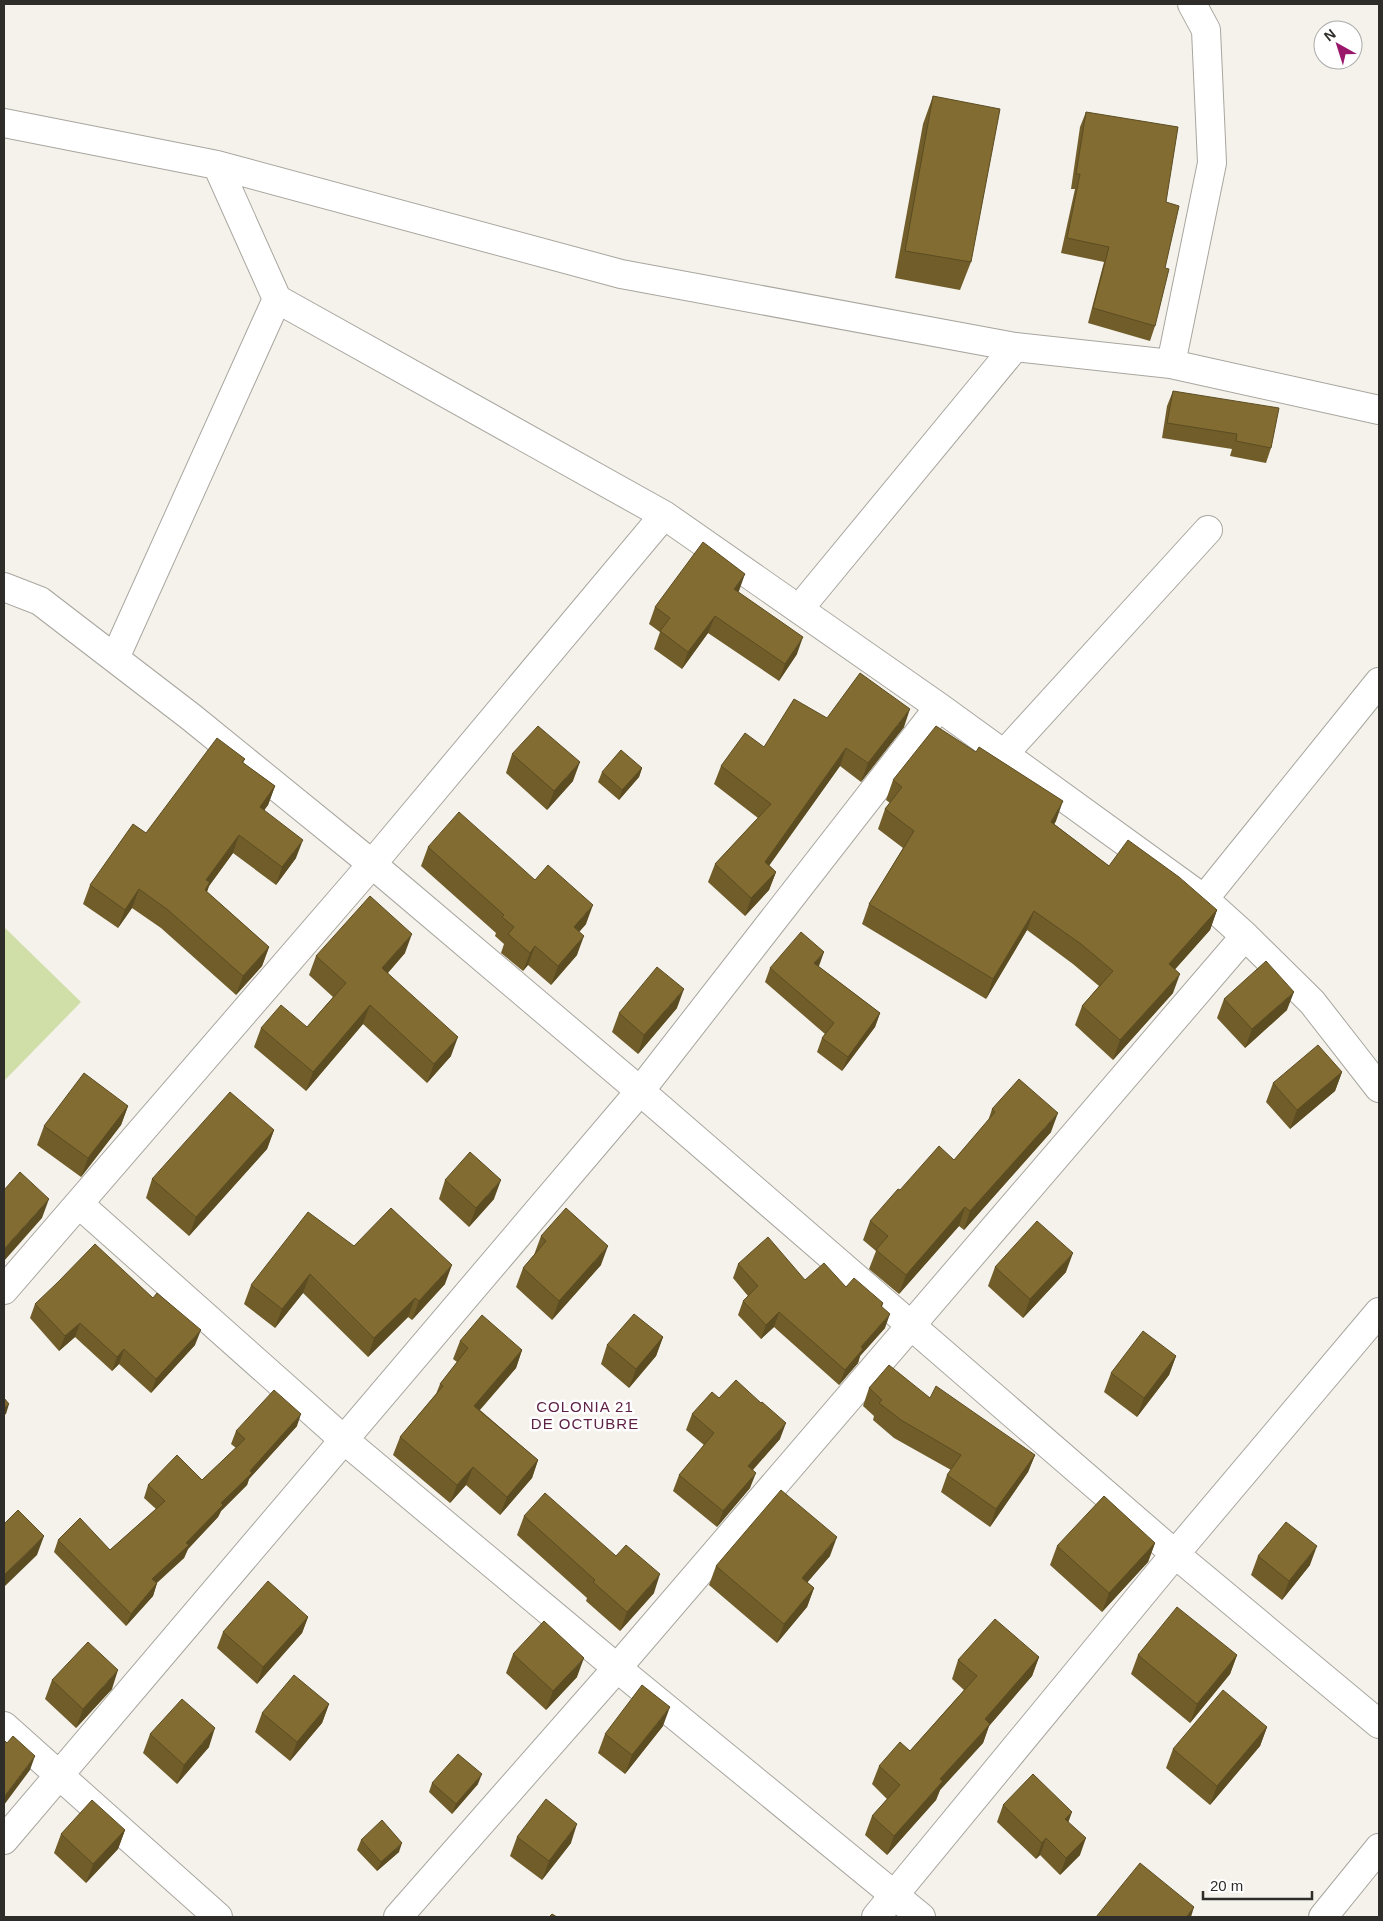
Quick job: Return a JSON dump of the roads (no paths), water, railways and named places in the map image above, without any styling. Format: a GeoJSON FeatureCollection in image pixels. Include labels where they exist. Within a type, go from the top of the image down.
{"type":"FeatureCollection","features":[{"type":"Feature","properties":{"kind":"street"},"geometry":{"type":"LineString","coordinates":[[1171,364],[1212,163],[1206,30],[1192,4]]}},
{"type":"Feature","properties":{"kind":"street"},"geometry":{"type":"LineString","coordinates":[[4,123],[217,165],[621,274],[1014,347],[1171,364],[1379,410]]}},
{"type":"Feature","properties":{"kind":"street"},"geometry":{"type":"LineString","coordinates":[[217,165],[277,299],[664,515],[939,707],[1204,899],[1245,936],[1312,1002],[1377,1081]]}},
{"type":"Feature","properties":{"kind":"street"},"geometry":{"type":"LineString","coordinates":[[115,658],[277,299]]}},
{"type":"Feature","properties":{"kind":"street"},"geometry":{"type":"LineString","coordinates":[[799,609],[1014,347]]}},
{"type":"Feature","properties":{"kind":"street"},"geometry":{"type":"LineString","coordinates":[[4,1290],[372,864],[664,515]]}},
{"type":"Feature","properties":{"kind":"street"},"geometry":{"type":"LineString","coordinates":[[1004,754],[1208,530]]}},
{"type":"Feature","properties":{"kind":"street"},"geometry":{"type":"LineString","coordinates":[[4,587],[40,601],[192,717],[372,864],[640,1091],[1175,1554],[1379,1724]]}},
{"type":"Feature","properties":{"kind":"street"},"geometry":{"type":"LineString","coordinates":[[1204,899],[1379,682]]}},
{"type":"Feature","properties":{"kind":"street"},"geometry":{"type":"LineString","coordinates":[[4,1840],[640,1091],[939,707]]}},
{"type":"Feature","properties":{"kind":"street"},"geometry":{"type":"LineString","coordinates":[[398,1917],[617,1668],[1245,936]]}},
{"type":"Feature","properties":{"kind":"street"},"geometry":{"type":"LineString","coordinates":[[79,1204],[343,1439],[617,1668],[921,1917]]}},
{"type":"Feature","properties":{"kind":"street"},"geometry":{"type":"LineString","coordinates":[[876,1917],[1175,1554],[1379,1312]]}},
{"type":"Feature","properties":{"kind":"street"},"geometry":{"type":"LineString","coordinates":[[4,1726],[218,1917]]}},
{"type":"Feature","properties":{"kind":"street"},"geometry":{"type":"LineString","coordinates":[[1323,1917],[1379,1848]]}},
{"type":"Feature","properties":{"kind":"district","name":"COLONIA 21 DE OCTUBRE"},"geometry":{"type":"Point","coordinates":[585,1416]}}]}
